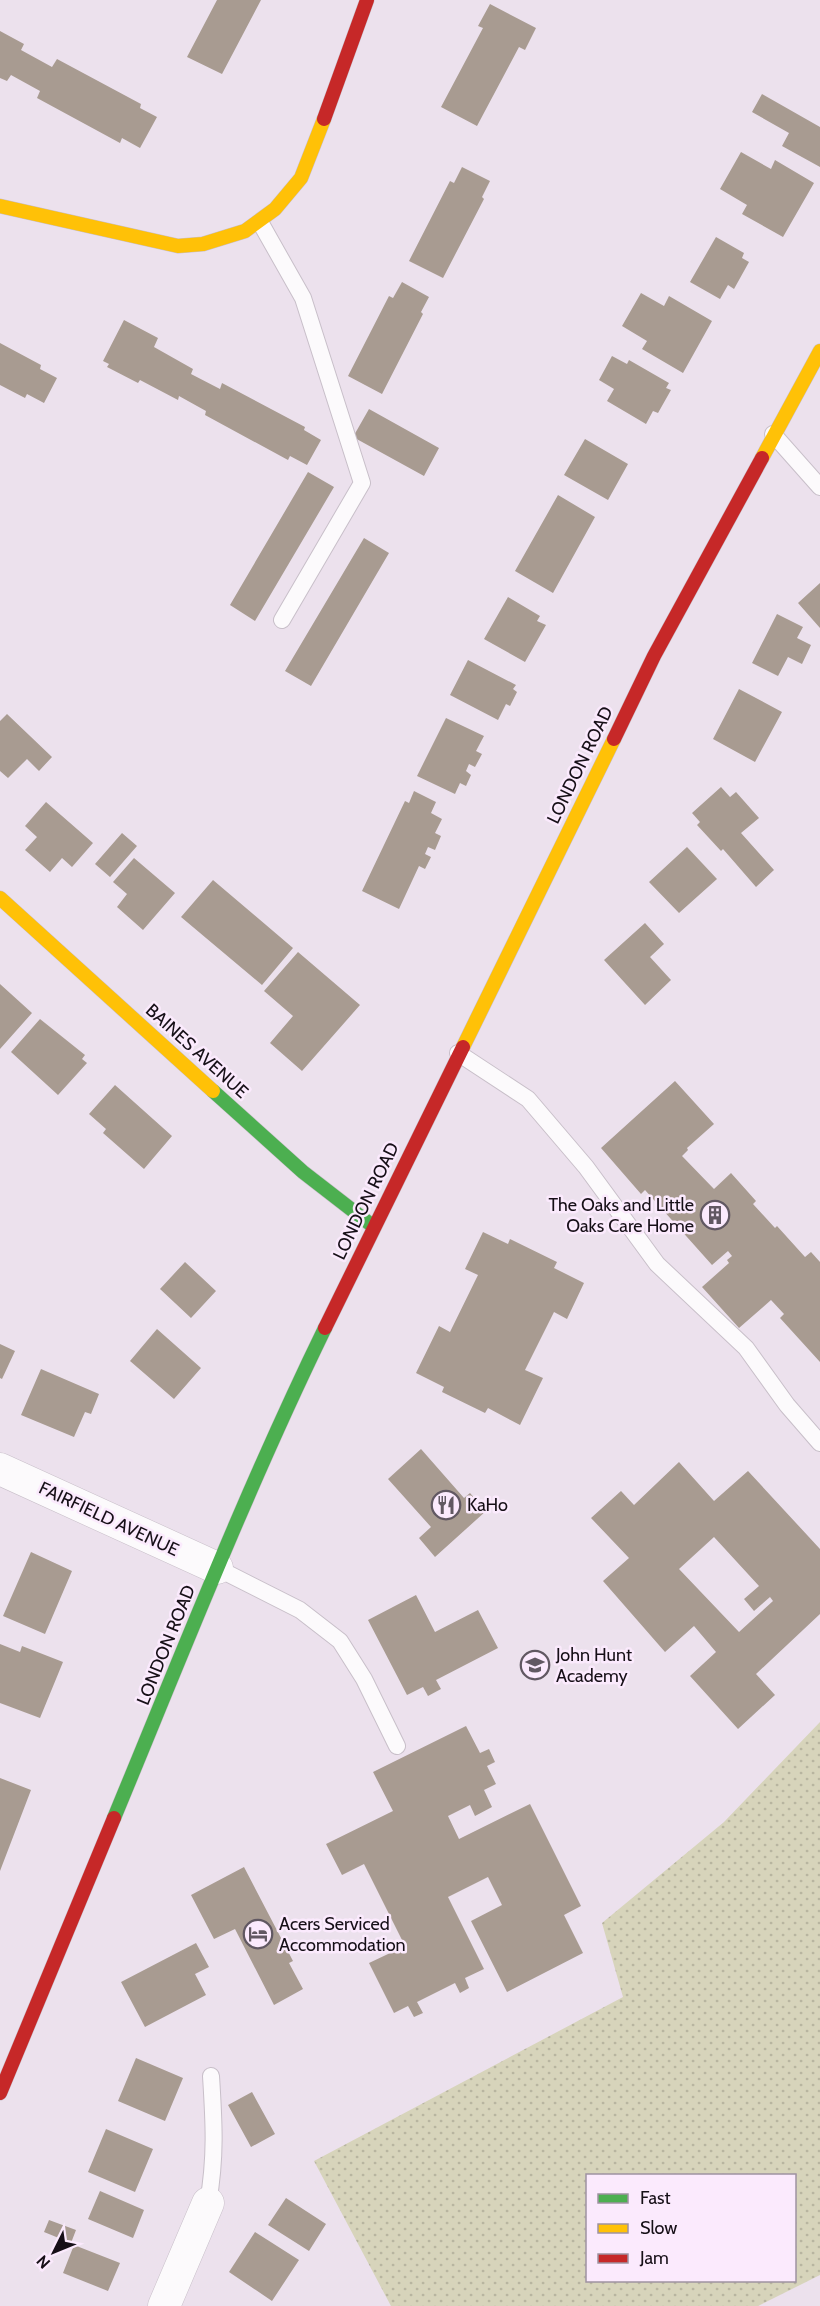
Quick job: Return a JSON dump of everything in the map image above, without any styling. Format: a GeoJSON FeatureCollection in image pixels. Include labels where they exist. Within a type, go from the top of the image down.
{"type":"FeatureCollection","features":[{"type":"Feature","properties":{"kind":"main road"},"geometry":{"type":"LineString","coordinates":[[0,206],[178,246],[203,244],[230,237],[260,222],[290,193],[301,178],[367,0]]}},
{"type":"Feature","properties":{"kind":"main road","name":"LONDON ROAD"},"geometry":{"type":"LineString","coordinates":[[0,2093],[217,1568],[301,1378],[654,656],[820,351]]}},
{"type":"Feature","properties":{"kind":"main road","name":"BAINES AVENUE"},"geometry":{"type":"LineString","coordinates":[[0,898],[303,1172],[374,1227]]}},
{"type":"Feature","properties":{"kind":"street","name":"FAIRFIELD AVENUE"},"geometry":{"type":"LineString","coordinates":[[0,1469],[217,1568]]}},
{"type":"Feature","properties":{"kind":"street"},"geometry":{"type":"LineString","coordinates":[[164,2306],[207,2203]]}},
{"type":"Feature","properties":{"kind":"lane"},"geometry":{"type":"LineString","coordinates":[[260,222],[303,298],[362,483],[282,620]]}},
{"type":"Feature","properties":{"kind":"lane"},"geometry":{"type":"LineString","coordinates":[[773,434],[820,487]]}},
{"type":"Feature","properties":{"kind":"lane"},"geometry":{"type":"LineString","coordinates":[[458,1053],[528,1100],[586,1167],[657,1264],[746,1348],[787,1405],[820,1443]]}},
{"type":"Feature","properties":{"kind":"lane"},"geometry":{"type":"LineString","coordinates":[[217,1568],[300,1610],[340,1641],[364,1679],[397,1746]]}},
{"type":"Feature","properties":{"kind":"lane"},"geometry":{"type":"LineString","coordinates":[[207,2203],[214,2171],[215,2147],[211,2076]]}},
{"type":"Feature","properties":{"kind":"shaded area"},"geometry":{"type":"Polygon","coordinates":[[[820,1722],[820,2275],[758,2306],[391,2306],[314,2161],[623,1997],[602,1923],[724,1822],[820,1722]]]}},
{"type":"Feature","properties":{"kind":"building"},"geometry":{"type":"Polygon","coordinates":[[[217,0],[261,0],[222,74],[187,57],[217,0]]]}},
{"type":"Feature","properties":{"kind":"building"},"geometry":{"type":"Polygon","coordinates":[[[490,4],[536,28],[525,50],[519,47],[477,126],[441,107],[483,28],[478,26],[490,4]]]}},
{"type":"Feature","properties":{"kind":"building"},"geometry":{"type":"Polygon","coordinates":[[[0,31],[24,44],[21,50],[52,67],[57,59],[141,104],[140,108],[157,117],[140,148],[122,138],[120,143],[37,98],[40,91],[11,75],[7,81],[0,78],[0,31]]]}},
{"type":"Feature","properties":{"kind":"building"},"geometry":{"type":"Polygon","coordinates":[[[762,94],[820,127],[820,167],[782,146],[789,133],[752,112],[762,94]]]}},
{"type":"Feature","properties":{"kind":"building"},"geometry":{"type":"Polygon","coordinates":[[[741,152],[771,169],[775,160],[814,183],[783,237],[742,214],[747,205],[720,189],[741,152]]]}},
{"type":"Feature","properties":{"kind":"building"},"geometry":{"type":"Polygon","coordinates":[[[462,167],[490,181],[482,197],[484,199],[443,278],[409,261],[450,181],[454,183],[462,167]]]}},
{"type":"Feature","properties":{"kind":"building"},"geometry":{"type":"Polygon","coordinates":[[[716,237],[744,253],[742,258],[749,262],[734,289],[728,285],[720,299],[690,282],[716,237]]]}},
{"type":"Feature","properties":{"kind":"building"},"geometry":{"type":"Polygon","coordinates":[[[402,282],[429,297],[421,312],[423,314],[382,394],[348,376],[389,296],[393,298],[402,282]]]}},
{"type":"Feature","properties":{"kind":"building"},"geometry":{"type":"Polygon","coordinates":[[[641,293],[664,306],[669,296],[712,321],[683,373],[642,349],[647,341],[622,326],[641,293]]]}},
{"type":"Feature","properties":{"kind":"building"},"geometry":{"type":"Polygon","coordinates":[[[124,320],[158,338],[154,347],[193,369],[191,374],[220,389],[222,383],[305,427],[304,430],[321,440],[307,465],[290,456],[288,460],[205,415],[206,411],[179,396],[178,400],[140,380],[138,383],[107,367],[109,364],[103,361],[124,320]]]}},
{"type":"Feature","properties":{"kind":"building"},"geometry":{"type":"Polygon","coordinates":[[[0,343],[41,365],[40,369],[57,378],[44,403],[27,394],[25,398],[0,385],[0,343]]]}},
{"type":"Feature","properties":{"kind":"building"},"geometry":{"type":"Polygon","coordinates":[[[612,356],[627,364],[629,360],[669,383],[666,388],[671,390],[658,413],[653,411],[646,424],[607,401],[614,389],[599,380],[612,356]]]}},
{"type":"Feature","properties":{"kind":"building"},"geometry":{"type":"Polygon","coordinates":[[[369,409],[439,448],[424,476],[353,437],[369,409]]]}},
{"type":"Feature","properties":{"kind":"building"},"geometry":{"type":"Polygon","coordinates":[[[585,439],[628,464],[608,500],[564,475],[585,439]]]}},
{"type":"Feature","properties":{"kind":"building"},"geometry":{"type":"Polygon","coordinates":[[[308,472],[334,487],[255,621],[230,605],[308,472]]]}},
{"type":"Feature","properties":{"kind":"building"},"geometry":{"type":"Polygon","coordinates":[[[558,495],[595,517],[553,593],[515,571],[558,495]]]}},
{"type":"Feature","properties":{"kind":"building"},"geometry":{"type":"Polygon","coordinates":[[[364,538],[389,553],[311,686],[285,671],[364,538]]]}},
{"type":"Feature","properties":{"kind":"building"},"geometry":{"type":"Polygon","coordinates":[[[820,583],[820,628],[798,603],[820,583]]]}},
{"type":"Feature","properties":{"kind":"building"},"geometry":{"type":"Polygon","coordinates":[[[508,597],[540,616],[537,621],[546,625],[525,662],[484,639],[508,597]]]}},
{"type":"Feature","properties":{"kind":"building"},"geometry":{"type":"Polygon","coordinates":[[[777,614],[803,627],[797,638],[811,645],[802,664],[788,657],[778,676],[752,663],[777,614]]]}},
{"type":"Feature","properties":{"kind":"building"},"geometry":{"type":"Polygon","coordinates":[[[468,660],[516,685],[513,689],[517,692],[510,706],[506,704],[498,720],[450,695],[468,660]]]}},
{"type":"Feature","properties":{"kind":"building"},"geometry":{"type":"Polygon","coordinates":[[[739,689],[782,712],[755,762],[713,739],[739,689]]]}},
{"type":"Feature","properties":{"kind":"building"},"geometry":{"type":"Polygon","coordinates":[[[7,714],[52,757],[39,771],[27,759],[8,778],[0,771],[0,721],[7,714]]]}},
{"type":"Feature","properties":{"kind":"building"},"geometry":{"type":"Polygon","coordinates":[[[446,718],[484,736],[476,751],[482,754],[475,767],[469,764],[466,771],[471,775],[466,786],[460,783],[455,794],[417,776],[446,718]]]}},
{"type":"Feature","properties":{"kind":"building"},"geometry":{"type":"Polygon","coordinates":[[[721,787],[730,797],[736,792],[759,818],[741,833],[774,870],[756,887],[723,849],[721,851],[697,825],[700,822],[692,813],[721,787]]]}},
{"type":"Feature","properties":{"kind":"building"},"geometry":{"type":"Polygon","coordinates":[[[414,791],[436,802],[431,813],[442,819],[435,833],[441,836],[435,850],[428,847],[425,854],[431,857],[425,869],[419,866],[399,909],[362,891],[405,801],[409,803],[414,791]]]}},
{"type":"Feature","properties":{"kind":"building"},"geometry":{"type":"Polygon","coordinates":[[[46,802],[93,843],[72,867],[62,858],[50,872],[25,850],[37,837],[25,826],[46,802]]]}},
{"type":"Feature","properties":{"kind":"building"},"geometry":{"type":"Polygon","coordinates":[[[122,833],[137,846],[110,877],[95,864],[122,833]]]}},
{"type":"Feature","properties":{"kind":"building"},"geometry":{"type":"Polygon","coordinates":[[[687,847],[717,879],[679,913],[649,882],[687,847]]]}},
{"type":"Feature","properties":{"kind":"building"},"geometry":{"type":"Polygon","coordinates":[[[134,858],[175,893],[143,930],[117,907],[127,894],[113,882],[134,858]]]}},
{"type":"Feature","properties":{"kind":"building"},"geometry":{"type":"Polygon","coordinates":[[[213,880],[293,948],[262,985],[181,917],[213,880]]]}},
{"type":"Feature","properties":{"kind":"building"},"geometry":{"type":"Polygon","coordinates":[[[645,923],[664,944],[650,957],[671,980],[645,1005],[604,960],[645,923]]]}},
{"type":"Feature","properties":{"kind":"building"},"geometry":{"type":"Polygon","coordinates":[[[298,952],[360,1005],[302,1071],[270,1043],[293,1016],[264,991],[298,952]]]}},
{"type":"Feature","properties":{"kind":"building"},"geometry":{"type":"Polygon","coordinates":[[[0,984],[32,1013],[0,1049],[0,984]]]}},
{"type":"Feature","properties":{"kind":"building"},"geometry":{"type":"Polygon","coordinates":[[[40,1019],[85,1055],[82,1059],[87,1063],[58,1095],[11,1052],[40,1019]]]}},
{"type":"Feature","properties":{"kind":"building","name":"The Oaks and Little Oaks Care Home"},"geometry":{"type":"Polygon","coordinates":[[[675,1081],[714,1124],[687,1148],[688,1150],[682,1156],[714,1189],[731,1173],[756,1201],[753,1204],[775,1228],[777,1226],[805,1257],[811,1252],[820,1262],[820,1362],[780,1318],[784,1314],[771,1300],[739,1328],[702,1287],[729,1263],[727,1260],[732,1256],[728,1251],[712,1265],[645,1190],[641,1194],[601,1148],[675,1081]]]}},
{"type":"Feature","properties":{"kind":"building"},"geometry":{"type":"Polygon","coordinates":[[[115,1085],[172,1136],[144,1169],[103,1133],[106,1129],[89,1114],[115,1085]]]}},
{"type":"Feature","properties":{"kind":"building"},"geometry":{"type":"Polygon","coordinates":[[[483,1232],[508,1244],[510,1239],[557,1262],[554,1268],[584,1283],[567,1319],[554,1312],[525,1370],[543,1378],[520,1425],[488,1408],[485,1413],[442,1392],[444,1387],[416,1373],[439,1326],[450,1332],[478,1275],[465,1269],[483,1232]]]}},
{"type":"Feature","properties":{"kind":"building"},"geometry":{"type":"Polygon","coordinates":[[[185,1262],[216,1291],[191,1318],[160,1289],[185,1262]]]}},
{"type":"Feature","properties":{"kind":"building"},"geometry":{"type":"Polygon","coordinates":[[[157,1329],[201,1368],[174,1399],[130,1361],[157,1329]]]}},
{"type":"Feature","properties":{"kind":"building"},"geometry":{"type":"Polygon","coordinates":[[[0,1344],[15,1351],[2,1379],[0,1378],[0,1344]]]}},
{"type":"Feature","properties":{"kind":"building"},"geometry":{"type":"Polygon","coordinates":[[[41,1369],[99,1394],[91,1414],[85,1412],[74,1437],[21,1415],[41,1369]]]}},
{"type":"Feature","properties":{"kind":"building","name":"KaHo"},"geometry":{"type":"Polygon","coordinates":[[[421,1449],[464,1498],[470,1493],[486,1511],[435,1557],[419,1538],[431,1527],[388,1479],[421,1449]]]}},
{"type":"Feature","properties":{"kind":"building"},"geometry":{"type":"Polygon","coordinates":[[[679,1462],[714,1501],[748,1471],[820,1549],[820,1614],[756,1674],[775,1695],[738,1729],[690,1676],[716,1652],[694,1626],[665,1652],[603,1581],[629,1558],[591,1518],[621,1491],[634,1505],[679,1462]],[[714,1537],[679,1569],[739,1632],[773,1601],[770,1597],[754,1611],[744,1599],[759,1586],[714,1537]]]}},
{"type":"Feature","properties":{"kind":"building"},"geometry":{"type":"Polygon","coordinates":[[[31,1552],[72,1571],[45,1634],[3,1616],[31,1552]]]}},
{"type":"Feature","properties":{"kind":"building"},"geometry":{"type":"Polygon","coordinates":[[[416,1595],[435,1632],[478,1610],[498,1648],[436,1680],[441,1689],[428,1696],[423,1687],[407,1695],[368,1620],[416,1595]]]}},
{"type":"Feature","properties":{"kind":"building"},"geometry":{"type":"Polygon","coordinates":[[[0,1644],[20,1652],[22,1646],[63,1662],[40,1718],[0,1703],[0,1644]]]}},
{"type":"Feature","properties":{"kind":"building"},"geometry":{"type":"Polygon","coordinates":[[[466,1726],[480,1753],[489,1749],[495,1762],[487,1766],[496,1784],[484,1790],[492,1807],[475,1816],[470,1805],[448,1816],[459,1839],[530,1804],[581,1906],[564,1915],[583,1953],[507,1992],[471,1921],[502,1905],[488,1877],[448,1897],[484,1969],[465,1978],[469,1988],[460,1993],[455,1983],[417,2002],[423,2013],[414,2017],[408,2006],[394,2013],[369,1963],[405,1946],[364,1864],[342,1875],[326,1844],[393,1811],[373,1772],[466,1726]]]}},
{"type":"Feature","properties":{"kind":"building"},"geometry":{"type":"Polygon","coordinates":[[[0,1778],[31,1790],[0,1871],[0,1778]]]}},
{"type":"Feature","properties":{"kind":"building","name":"Acers Serviced Accommodation"},"geometry":{"type":"Polygon","coordinates":[[[244,1867],[293,1961],[289,1963],[303,1989],[274,2005],[235,1929],[214,1939],[191,1895],[244,1867]]]}},
{"type":"Feature","properties":{"kind":"building"},"geometry":{"type":"Polygon","coordinates":[[[196,1943],[209,1967],[195,1974],[206,1995],[145,2027],[121,1982],[196,1943]]]}},
{"type":"Feature","properties":{"kind":"building"},"geometry":{"type":"Polygon","coordinates":[[[136,2058],[183,2078],[165,2121],[118,2101],[136,2058]]]}},
{"type":"Feature","properties":{"kind":"building"},"geometry":{"type":"Polygon","coordinates":[[[252,2092],[275,2134],[251,2147],[228,2105],[252,2092]]]}},
{"type":"Feature","properties":{"kind":"building"},"geometry":{"type":"Polygon","coordinates":[[[106,2129],[153,2149],[135,2192],[88,2172],[106,2129]]]}},
{"type":"Feature","properties":{"kind":"building"},"geometry":{"type":"Polygon","coordinates":[[[100,2191],[144,2210],[133,2238],[88,2219],[100,2191]]]}},
{"type":"Feature","properties":{"kind":"building"},"geometry":{"type":"Polygon","coordinates":[[[286,2198],[326,2224],[309,2251],[268,2225],[286,2198]]]}},
{"type":"Feature","properties":{"kind":"building"},"geometry":{"type":"Polygon","coordinates":[[[49,2220],[76,2230],[71,2243],[44,2232],[49,2220]]]}},
{"type":"Feature","properties":{"kind":"building"},"geometry":{"type":"Polygon","coordinates":[[[255,2232],[299,2260],[272,2301],[229,2272],[255,2232]]]}},
{"type":"Feature","properties":{"kind":"building"},"geometry":{"type":"Polygon","coordinates":[[[74,2245],[120,2263],[108,2291],[63,2273],[74,2245]]]}},
{"type":"Feature","properties":{"kind":"traffic: fast"},"geometry":{"type":"LineString","coordinates":[[213,1091],[303,1172],[374,1227]]}},
{"type":"Feature","properties":{"kind":"traffic: fast"},"geometry":{"type":"LineString","coordinates":[[114,1818],[242,1510],[325,1328]]}},
{"type":"Feature","properties":{"kind":"traffic: slow"},"geometry":{"type":"LineString","coordinates":[[0,206],[178,246],[203,244],[245,231],[275,209],[301,178],[324,119]]}},
{"type":"Feature","properties":{"kind":"traffic: slow"},"geometry":{"type":"LineString","coordinates":[[762,458],[820,351]]}},
{"type":"Feature","properties":{"kind":"traffic: slow"},"geometry":{"type":"LineString","coordinates":[[463,1047],[614,739]]}},
{"type":"Feature","properties":{"kind":"traffic: slow"},"geometry":{"type":"LineString","coordinates":[[0,898],[213,1091]]}},
{"type":"Feature","properties":{"kind":"traffic: jam"},"geometry":{"type":"LineString","coordinates":[[324,119],[367,0]]}},
{"type":"Feature","properties":{"kind":"traffic: jam"},"geometry":{"type":"LineString","coordinates":[[614,739],[654,656],[762,458]]}},
{"type":"Feature","properties":{"kind":"traffic: jam"},"geometry":{"type":"LineString","coordinates":[[325,1328],[463,1047]]}},
{"type":"Feature","properties":{"kind":"traffic: jam"},"geometry":{"type":"LineString","coordinates":[[0,2093],[114,1818]]}},
{"type":"Feature","properties":{"kind":"place","name":"The Oaks and Little Oaks Care Home"},"geometry":{"type":"Point","coordinates":[715,1215]}},
{"type":"Feature","properties":{"kind":"place","name":"KaHo"},"geometry":{"type":"Point","coordinates":[446,1505]}},
{"type":"Feature","properties":{"kind":"place","name":"John Hunt Academy"},"geometry":{"type":"Point","coordinates":[535,1665]}},
{"type":"Feature","properties":{"kind":"place","name":"Acers Serviced Accommodation"},"geometry":{"type":"Point","coordinates":[258,1934]}}]}
